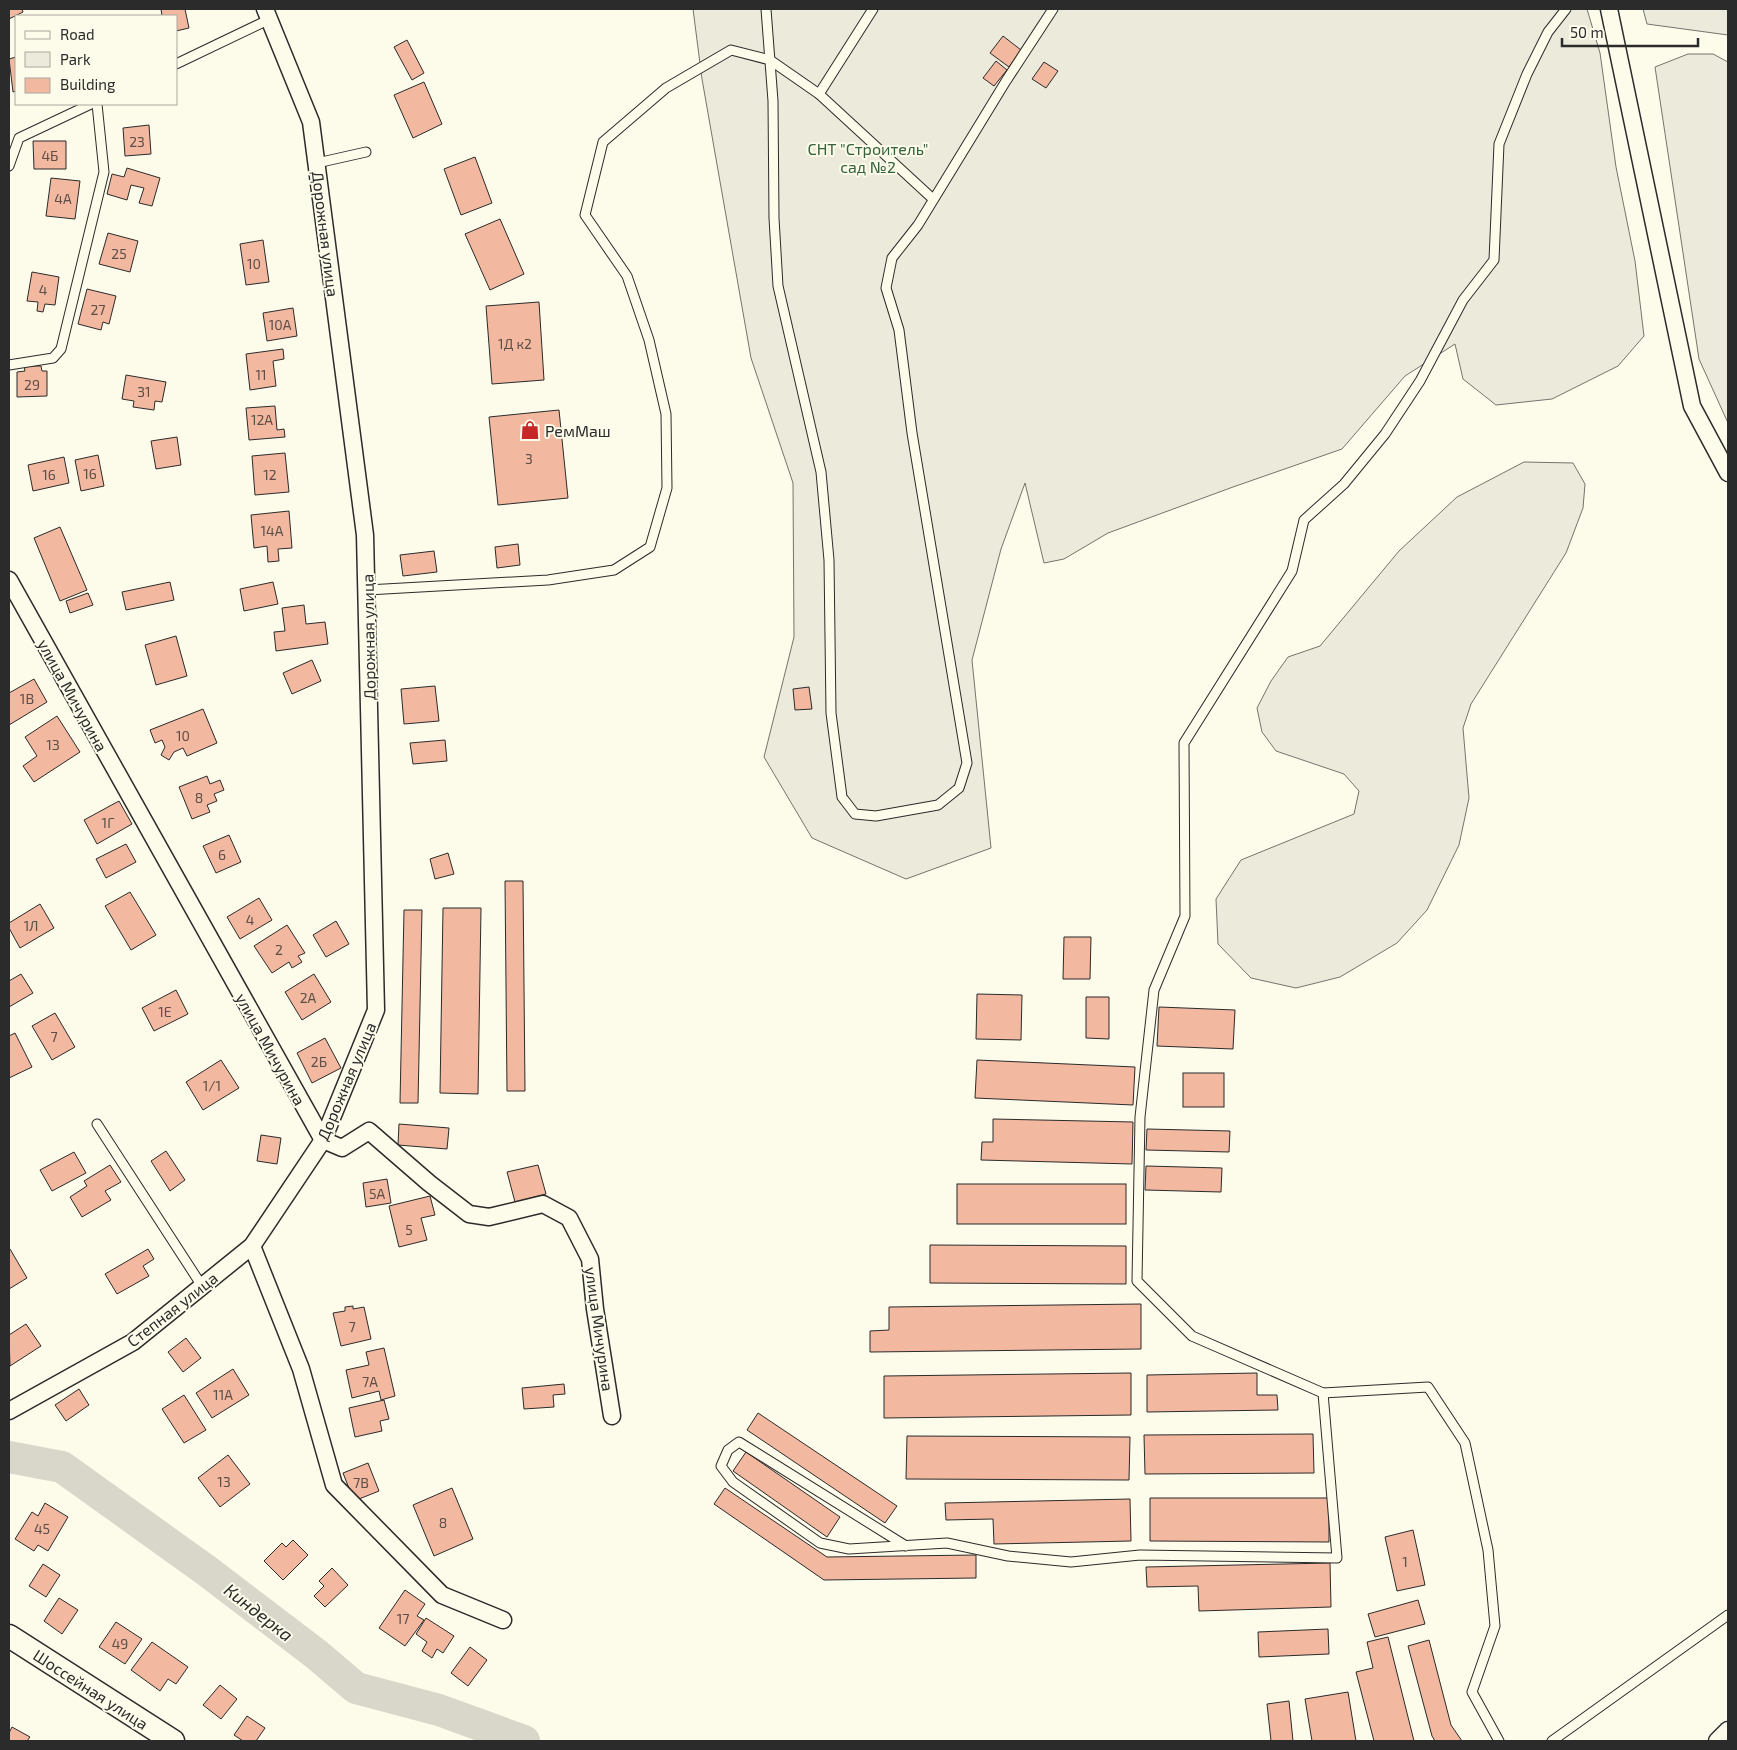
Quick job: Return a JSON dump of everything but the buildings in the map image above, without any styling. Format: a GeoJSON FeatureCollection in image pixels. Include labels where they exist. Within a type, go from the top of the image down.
{"type":"FeatureCollection","features":[{"type":"Feature","properties":{"kind":"street"},"geometry":{"type":"LineString","coordinates":[[1609,9],[1692,406],[1728,473]]}},
{"type":"Feature","properties":{"kind":"street","name":"Дорожная улица"},"geometry":{"type":"LineString","coordinates":[[252,1246],[323,1140],[376,1010],[366,535],[311,122],[268,14]]}},
{"type":"Feature","properties":{"kind":"street","name":"улица Мичурина"},"geometry":{"type":"LineString","coordinates":[[9,580],[323,1140],[342,1148],[369,1131],[468,1214],[489,1217],[543,1204],[569,1218],[590,1259],[612,1416]]}},
{"type":"Feature","properties":{"kind":"street"},"geometry":{"type":"LineString","coordinates":[[252,1246],[301,1370],[334,1485],[442,1595],[503,1620]]}},
{"type":"Feature","properties":{"kind":"street","name":"Степная улица"},"geometry":{"type":"LineString","coordinates":[[9,1411],[133,1342],[252,1246]]}},
{"type":"Feature","properties":{"kind":"street","name":"Шоссейная улица"},"geometry":{"type":"LineString","coordinates":[[9,1636],[173,1741]]}},
{"type":"Feature","properties":{"kind":"street"},"geometry":{"type":"LineString","coordinates":[[1717,1741],[1728,1730]]}},
{"type":"Feature","properties":{"kind":"lane"},"geometry":{"type":"LineString","coordinates":[[766,9],[773,101],[774,218],[778,286],[821,472],[829,560],[832,714],[842,797],[855,814],[876,816],[938,805],[959,788],[967,763],[912,433],[899,330],[886,288],[892,258],[918,225],[1052,9]]}},
{"type":"Feature","properties":{"kind":"lane"},"geometry":{"type":"LineString","coordinates":[[819,94],[873,9]]}},
{"type":"Feature","properties":{"kind":"lane"},"geometry":{"type":"LineString","coordinates":[[1499,1741],[1472,1692],[1495,1626],[1488,1550],[1465,1443],[1428,1387],[1323,1393],[1192,1336],[1137,1281],[1140,1117],[1154,990],[1185,916],[1184,743],[1292,571],[1304,520],[1344,484],[1385,434],[1420,381],[1463,300],[1494,260],[1499,144],[1527,74],[1548,32],[1566,9]]}},
{"type":"Feature","properties":{"kind":"lane"},"geometry":{"type":"LineString","coordinates":[[178,63],[268,14]]}},
{"type":"Feature","properties":{"kind":"lane"},"geometry":{"type":"LineString","coordinates":[[367,590],[548,580],[614,570],[650,547],[667,488],[666,414],[649,340],[627,276],[585,215],[603,142],[666,88],[732,50],[770,60],[819,94],[934,199]]}},
{"type":"Feature","properties":{"kind":"lane"},"geometry":{"type":"LineString","coordinates":[[9,166],[19,138],[89,105]]}},
{"type":"Feature","properties":{"kind":"lane"},"geometry":{"type":"LineString","coordinates":[[9,365],[53,358],[61,349],[104,172],[97,105]]}},
{"type":"Feature","properties":{"kind":"lane"},"geometry":{"type":"LineString","coordinates":[[317,163],[366,152]]}},
{"type":"Feature","properties":{"kind":"lane"},"geometry":{"type":"LineString","coordinates":[[97,1124],[202,1286]]}},
{"type":"Feature","properties":{"kind":"lane"},"geometry":{"type":"LineString","coordinates":[[906,1546],[739,1442],[728,1450],[722,1466],[733,1482],[820,1542],[849,1549],[906,1546],[947,1543],[1008,1556],[1071,1562],[1140,1555],[1337,1558],[1323,1393]]}},
{"type":"Feature","properties":{"kind":"lane"},"geometry":{"type":"LineString","coordinates":[[1552,1741],[1728,1615]]}},
{"type":"Feature","properties":{"kind":"green space","name":"СНТ \"Строитель\" сад №2"},"geometry":{"type":"Polygon","coordinates":[[[693,9],[1587,9],[1600,53],[1616,167],[1635,261],[1644,336],[1618,366],[1552,399],[1496,405],[1463,379],[1455,344],[1405,376],[1342,449],[1108,533],[1064,559],[1044,563],[1025,483],[1001,549],[972,660],[991,848],[906,879],[812,838],[764,757],[794,637],[793,483],[751,358],[702,79],[693,9]]]}},
{"type":"Feature","properties":{"kind":"green space"},"geometry":{"type":"Polygon","coordinates":[[[1643,9],[1728,9],[1728,35],[1647,24],[1643,9]]]}},
{"type":"Feature","properties":{"kind":"green space"},"geometry":{"type":"Polygon","coordinates":[[[1688,54],[1713,54],[1728,62],[1728,423],[1699,359],[1655,67],[1688,54]]]}},
{"type":"Feature","properties":{"kind":"green space"},"geometry":{"type":"Polygon","coordinates":[[[1524,462],[1573,463],[1585,484],[1583,508],[1566,553],[1471,704],[1463,728],[1469,798],[1459,845],[1427,910],[1397,943],[1340,977],[1296,988],[1251,978],[1218,944],[1216,899],[1241,860],[1354,814],[1359,791],[1344,774],[1276,751],[1262,732],[1257,708],[1271,681],[1288,657],[1320,646],[1399,551],[1457,497],[1524,462]]]}},
{"type":"Feature","properties":{"kind":"waterway","name":"Киндерка"},"geometry":{"type":"LineString","coordinates":[[9,1457],[62,1467],[207,1571],[316,1654],[356,1688],[439,1710],[524,1741]]}},
{"type":"Feature","properties":{"kind":"place","name":"РемМаш"},"geometry":{"type":"Point","coordinates":[530,430]}}]}
